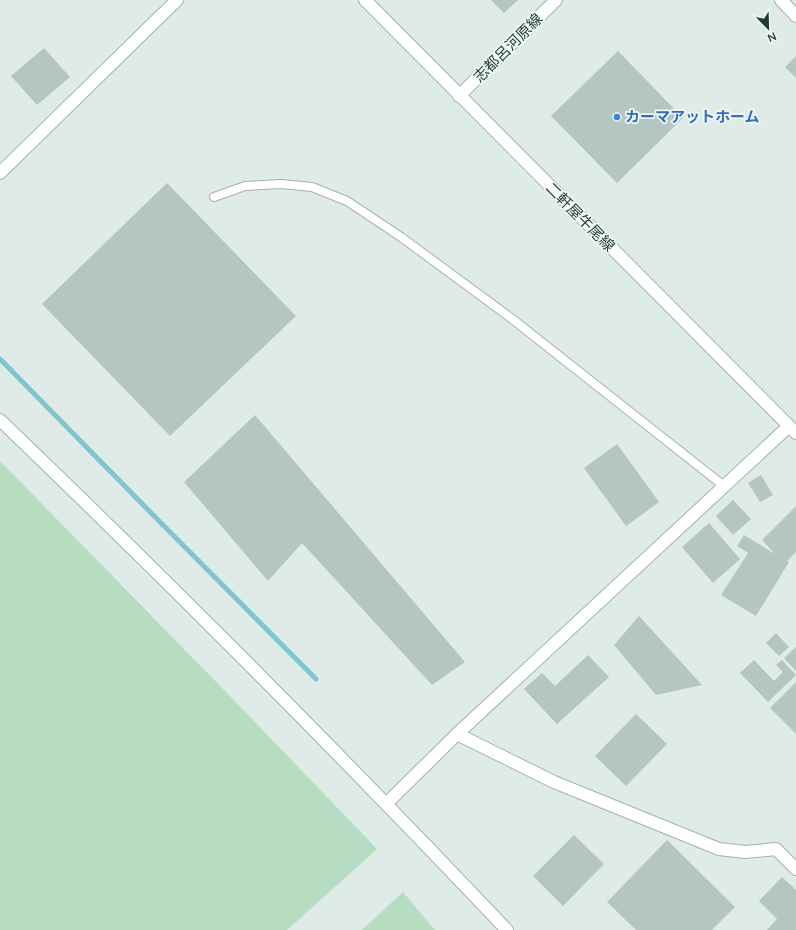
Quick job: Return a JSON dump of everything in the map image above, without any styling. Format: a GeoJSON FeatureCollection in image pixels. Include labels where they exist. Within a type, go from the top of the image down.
{"type":"FeatureCollection","features":[{"type":"Feature","properties":{"kind":"street"},"geometry":{"type":"LineString","coordinates":[[0,173],[177,0]]}},
{"type":"Feature","properties":{"kind":"street","name":"二軒屋牛尾線"},"geometry":{"type":"LineString","coordinates":[[365,0],[792,430]]}},
{"type":"Feature","properties":{"kind":"street","name":"志都呂河原線"},"geometry":{"type":"LineString","coordinates":[[459,96],[556,0]]}},
{"type":"Feature","properties":{"kind":"street"},"geometry":{"type":"LineString","coordinates":[[780,0],[796,16]]}},
{"type":"Feature","properties":{"kind":"street"},"geometry":{"type":"LineString","coordinates":[[0,420],[80,497],[387,803],[507,930]]}},
{"type":"Feature","properties":{"kind":"street"},"geometry":{"type":"LineString","coordinates":[[387,803],[457,734],[724,486],[792,430]]}},
{"type":"Feature","properties":{"kind":"street"},"geometry":{"type":"LineString","coordinates":[[457,734],[554,782],[719,849],[745,852],[776,849],[796,869]]}},
{"type":"Feature","properties":{"kind":"lane"},"geometry":{"type":"LineString","coordinates":[[214,197],[245,186],[281,184],[312,187],[347,201],[401,237],[511,318],[724,486]]}},
{"type":"Feature","properties":{"kind":"green space"},"geometry":{"type":"Polygon","coordinates":[[[0,461],[377,849],[287,930],[0,930],[0,461]]]}},
{"type":"Feature","properties":{"kind":"green space"},"geometry":{"type":"Polygon","coordinates":[[[403,892],[435,930],[362,930],[403,892]]]}},
{"type":"Feature","properties":{"kind":"building"},"geometry":{"type":"Polygon","coordinates":[[[491,0],[518,0],[504,13],[491,0]]]}},
{"type":"Feature","properties":{"kind":"building"},"geometry":{"type":"Polygon","coordinates":[[[44,48],[70,77],[37,105],[11,76],[44,48]]]}},
{"type":"Feature","properties":{"kind":"building","name":"カーマアットホーム"},"geometry":{"type":"Polygon","coordinates":[[[618,51],[683,118],[617,183],[551,116],[618,51]]]}},
{"type":"Feature","properties":{"kind":"building"},"geometry":{"type":"Polygon","coordinates":[[[796,56],[796,78],[785,67],[796,56]]]}},
{"type":"Feature","properties":{"kind":"building"},"geometry":{"type":"Polygon","coordinates":[[[167,183],[296,316],[170,436],[42,304],[167,183]]]}},
{"type":"Feature","properties":{"kind":"building"},"geometry":{"type":"Polygon","coordinates":[[[255,415],[465,662],[432,685],[302,543],[268,581],[184,482],[255,415]]]}},
{"type":"Feature","properties":{"kind":"building"},"geometry":{"type":"Polygon","coordinates":[[[617,444],[659,502],[626,526],[584,468],[617,444]]]}},
{"type":"Feature","properties":{"kind":"building"},"geometry":{"type":"Polygon","coordinates":[[[761,475],[773,495],[760,502],[748,483],[761,475]]]}},
{"type":"Feature","properties":{"kind":"building"},"geometry":{"type":"Polygon","coordinates":[[[733,500],[751,519],[733,535],[716,516],[733,500]]]}},
{"type":"Feature","properties":{"kind":"building"},"geometry":{"type":"Polygon","coordinates":[[[796,506],[796,552],[787,561],[789,562],[756,616],[721,595],[748,553],[737,546],[744,535],[775,554],[762,540],[796,506]]]}},
{"type":"Feature","properties":{"kind":"building"},"geometry":{"type":"Polygon","coordinates":[[[709,523],[740,559],[713,583],[682,547],[709,523]]]}},
{"type":"Feature","properties":{"kind":"building"},"geometry":{"type":"Polygon","coordinates":[[[639,616],[702,685],[656,695],[614,645],[639,616]]]}},
{"type":"Feature","properties":{"kind":"building"},"geometry":{"type":"Polygon","coordinates":[[[776,633],[789,647],[779,656],[766,643],[776,633]]]}},
{"type":"Feature","properties":{"kind":"building"},"geometry":{"type":"Polygon","coordinates":[[[796,647],[796,671],[784,658],[796,647]]]}},
{"type":"Feature","properties":{"kind":"building"},"geometry":{"type":"Polygon","coordinates":[[[588,655],[609,677],[557,724],[524,689],[542,673],[555,686],[588,655]]]}},
{"type":"Feature","properties":{"kind":"building"},"geometry":{"type":"Polygon","coordinates":[[[754,660],[774,681],[783,672],[776,665],[782,660],[796,675],[768,702],[740,673],[754,660]]]}},
{"type":"Feature","properties":{"kind":"building"},"geometry":{"type":"Polygon","coordinates":[[[796,682],[796,734],[770,708],[796,682]]]}},
{"type":"Feature","properties":{"kind":"building"},"geometry":{"type":"Polygon","coordinates":[[[636,714],[667,744],[626,786],[595,756],[636,714]]]}},
{"type":"Feature","properties":{"kind":"building"},"geometry":{"type":"Polygon","coordinates":[[[574,835],[604,864],[563,906],[533,876],[574,835]]]}},
{"type":"Feature","properties":{"kind":"building"},"geometry":{"type":"Polygon","coordinates":[[[667,840],[735,907],[712,930],[636,930],[607,902],[667,840]]]}},
{"type":"Feature","properties":{"kind":"building"},"geometry":{"type":"Polygon","coordinates":[[[782,877],[796,890],[796,930],[767,930],[777,919],[759,901],[782,877]]]}},
{"type":"Feature","properties":{"kind":"waterway"},"geometry":{"type":"LineString","coordinates":[[0,359],[316,679]]}},
{"type":"Feature","properties":{"kind":"place","name":"カーマアットホーム"},"geometry":{"type":"Point","coordinates":[617,117]}}]}
